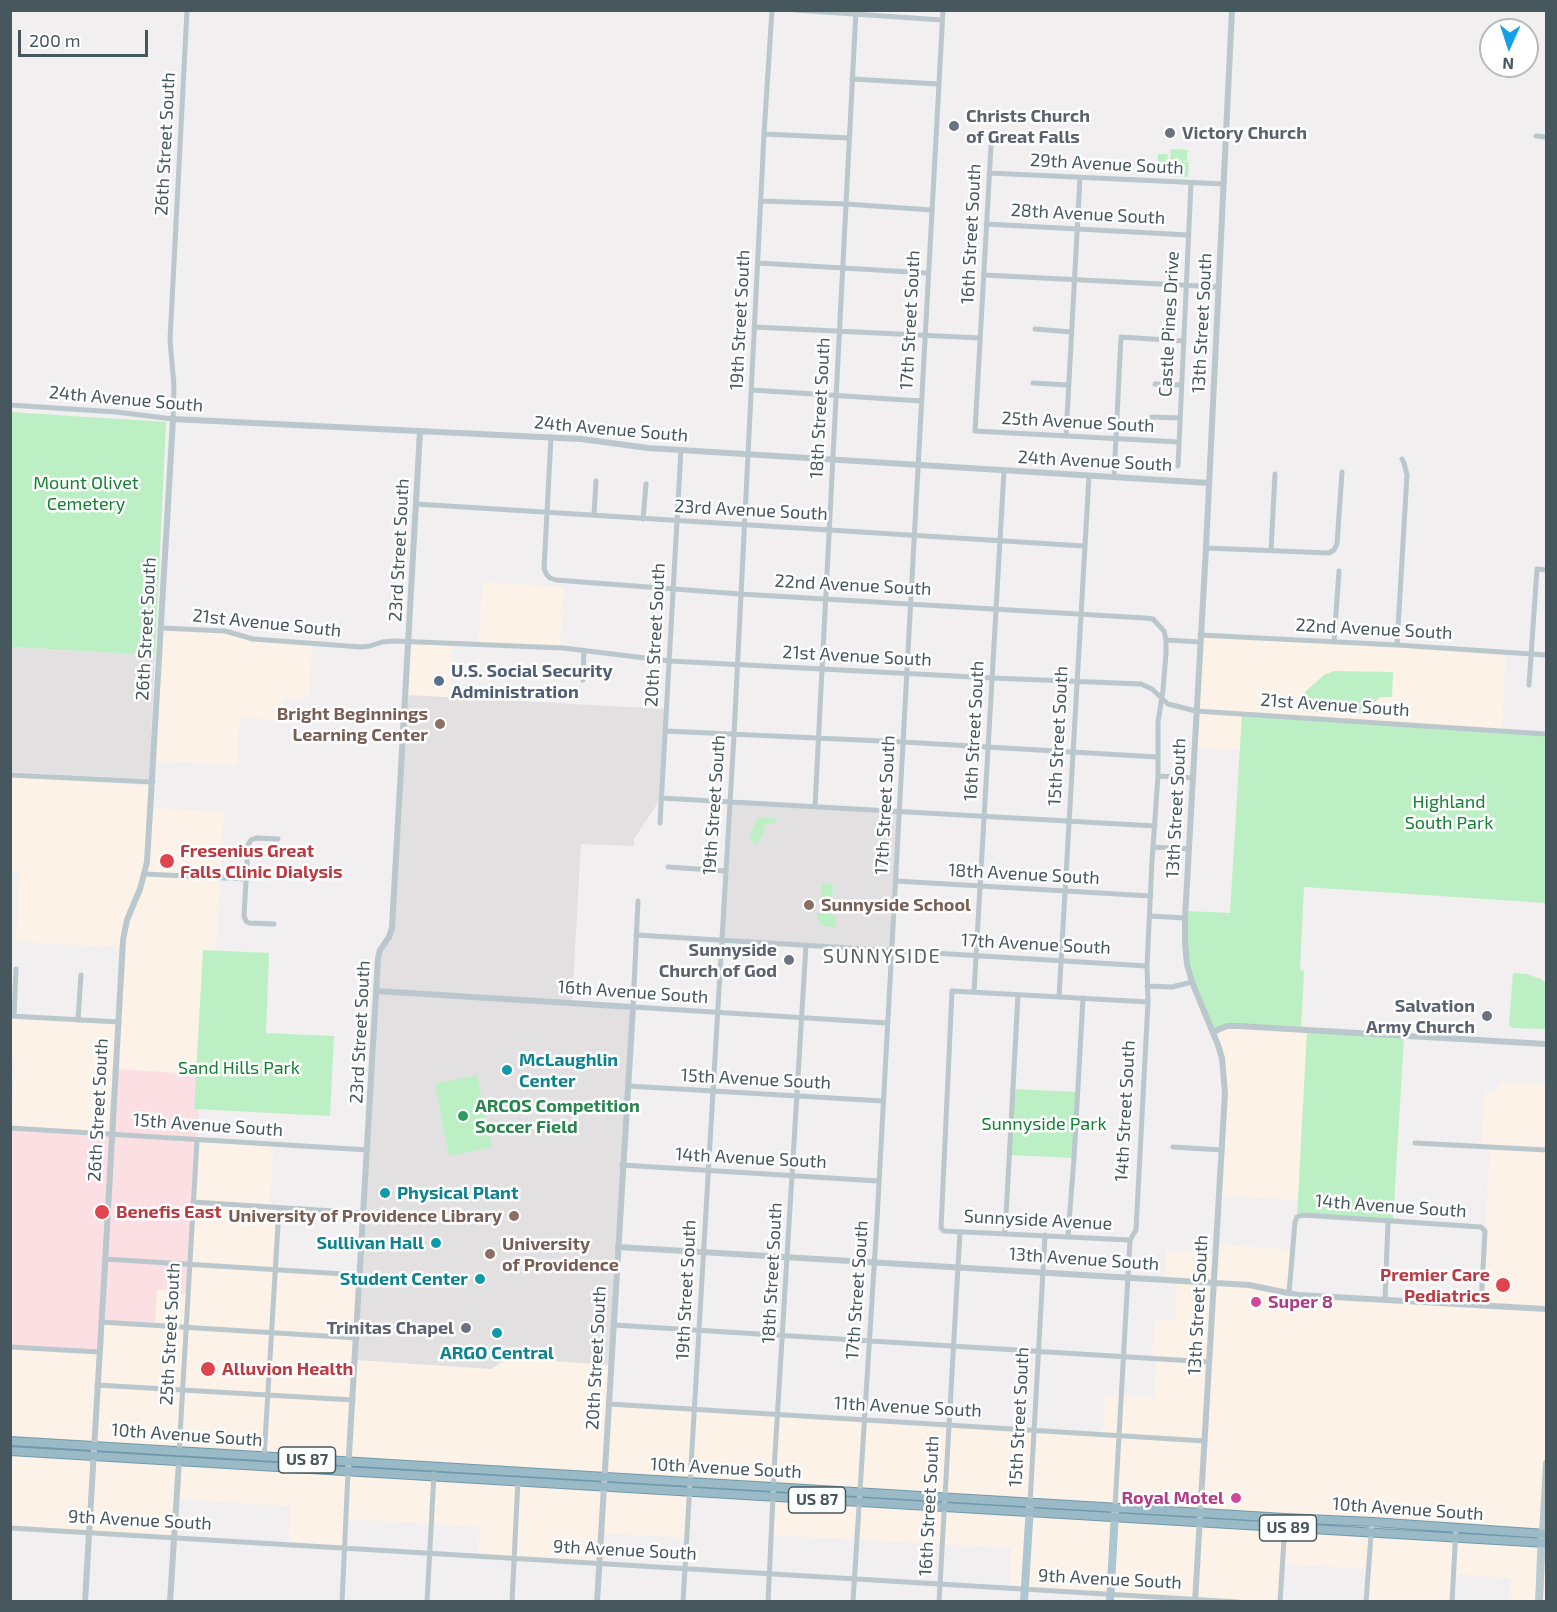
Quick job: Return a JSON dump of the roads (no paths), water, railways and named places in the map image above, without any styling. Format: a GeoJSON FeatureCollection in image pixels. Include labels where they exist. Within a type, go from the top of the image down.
{"type":"FeatureCollection","features":[{"type":"Feature","properties":{"kind":"highway","name":"10th Avenue South"},"geometry":{"type":"LineString","coordinates":[[10,1441],[349,1462],[518,1481],[604,1487],[1200,1523],[1372,1522],[1456,1528],[1544,1538]]}},
{"type":"Feature","properties":{"kind":"highway","name":"10th Avenue South"},"geometry":{"type":"LineString","coordinates":[[10,1451],[348,1472],[519,1471],[1201,1512],[1371,1534],[1456,1539],[1544,1538]]}},
{"type":"Feature","properties":{"kind":"main road","name":"15th Street South"},"geometry":{"type":"LineString","coordinates":[[1024,1602],[1030,1503]]}},
{"type":"Feature","properties":{"kind":"main road","name":"14th Street South"},"geometry":{"type":"LineString","coordinates":[[1110,1598],[1115,1507]]}},
{"type":"Feature","properties":{"kind":"main road"},"geometry":{"type":"LineString","coordinates":[[1539,1602],[1544,1538]]}},
{"type":"Feature","properties":{"kind":"street","name":"26th Street South"},"geometry":{"type":"LineString","coordinates":[[85,1602],[125,930],[145,874],[153,782],[173,419],[174,386],[170,340],[187,10]]}},
{"type":"Feature","properties":{"kind":"street","name":"19th Street South"},"geometry":{"type":"LineString","coordinates":[[683,1602],[738,664],[743,525],[772,10]]}},
{"type":"Feature","properties":{"kind":"street"},"geometry":{"type":"LineString","coordinates":[[795,10],[942,20]]}},
{"type":"Feature","properties":{"kind":"street","name":"17th Street South"},"geometry":{"type":"LineString","coordinates":[[853,1602],[896,881],[943,10]]}},
{"type":"Feature","properties":{"kind":"street","name":"13th Street South"},"geometry":{"type":"LineString","coordinates":[[1195,1600],[1225,1093],[1222,1057],[1187,964],[1185,918],[1206,548],[1232,11]]}},
{"type":"Feature","properties":{"kind":"street","name":"18th Street South"},"geometry":{"type":"LineString","coordinates":[[814,806],[856,13]]}},
{"type":"Feature","properties":{"kind":"street"},"geometry":{"type":"LineString","coordinates":[[852,79],[939,84]]}},
{"type":"Feature","properties":{"kind":"street"},"geometry":{"type":"LineString","coordinates":[[764,134],[849,138]]}},
{"type":"Feature","properties":{"kind":"street"},"geometry":{"type":"LineString","coordinates":[[1536,136],[1546,137]]}},
{"type":"Feature","properties":{"kind":"street","name":"16th Street South"},"geometry":{"type":"LineString","coordinates":[[975,431],[991,146]]}},
{"type":"Feature","properties":{"kind":"street","name":"29th Avenue South"},"geometry":{"type":"LineString","coordinates":[[989,173],[1224,184]]}},
{"type":"Feature","properties":{"kind":"street"},"geometry":{"type":"LineString","coordinates":[[1066,436],[1080,178]]}},
{"type":"Feature","properties":{"kind":"street","name":"Castle Pines Drive"},"geometry":{"type":"LineString","coordinates":[[1178,466],[1191,183]]}},
{"type":"Feature","properties":{"kind":"street"},"geometry":{"type":"LineString","coordinates":[[762,201],[931,210]]}},
{"type":"Feature","properties":{"kind":"street","name":"28th Avenue South"},"geometry":{"type":"LineString","coordinates":[[986,224],[1188,235]]}},
{"type":"Feature","properties":{"kind":"street"},"geometry":{"type":"LineString","coordinates":[[758,263],[928,273]]}},
{"type":"Feature","properties":{"kind":"street"},"geometry":{"type":"LineString","coordinates":[[984,275],[1219,287]]}},
{"type":"Feature","properties":{"kind":"street"},"geometry":{"type":"LineString","coordinates":[[754,327],[980,338]]}},
{"type":"Feature","properties":{"kind":"street"},"geometry":{"type":"LineString","coordinates":[[1035,329],[1071,332]]}},
{"type":"Feature","properties":{"kind":"street"},"geometry":{"type":"LineString","coordinates":[[1114,477],[1121,337],[1183,341]]}},
{"type":"Feature","properties":{"kind":"street"},"geometry":{"type":"LineString","coordinates":[[1033,383],[1068,385]]}},
{"type":"Feature","properties":{"kind":"street"},"geometry":{"type":"LineString","coordinates":[[1155,384],[1181,385]]}},
{"type":"Feature","properties":{"kind":"street"},"geometry":{"type":"LineString","coordinates":[[752,390],[921,402]]}},
{"type":"Feature","properties":{"kind":"street","name":"24th Avenue South"},"geometry":{"type":"LineString","coordinates":[[10,405],[116,412],[173,419],[551,437],[648,448],[1209,483]]}},
{"type":"Feature","properties":{"kind":"street"},"geometry":{"type":"LineString","coordinates":[[1152,417],[1180,418]]}},
{"type":"Feature","properties":{"kind":"street","name":"23rd Street South"},"geometry":{"type":"LineString","coordinates":[[342,1602],[378,958],[392,928],[420,431]]}},
{"type":"Feature","properties":{"kind":"street","name":"25th Avenue South"},"geometry":{"type":"LineString","coordinates":[[975,431],[1179,442]]}},
{"type":"Feature","properties":{"kind":"street"},"geometry":{"type":"LineString","coordinates":[[546,513],[551,437]]}},
{"type":"Feature","properties":{"kind":"street","name":"20th Street South"},"geometry":{"type":"LineString","coordinates":[[660,823],[681,450]]}},
{"type":"Feature","properties":{"kind":"street"},"geometry":{"type":"LineString","coordinates":[[1397,645],[1407,475],[1402,459]]}},
{"type":"Feature","properties":{"kind":"street","name":"16th Street South"},"geometry":{"type":"LineString","coordinates":[[974,992],[1004,471]]}},
{"type":"Feature","properties":{"kind":"street"},"geometry":{"type":"LineString","coordinates":[[1206,548],[1329,553],[1334,550],[1336,544],[1342,472]]}},
{"type":"Feature","properties":{"kind":"street"},"geometry":{"type":"LineString","coordinates":[[1271,550],[1275,474]]}},
{"type":"Feature","properties":{"kind":"street","name":"15th Street South"},"geometry":{"type":"LineString","coordinates":[[1059,997],[1089,476]]}},
{"type":"Feature","properties":{"kind":"street"},"geometry":{"type":"LineString","coordinates":[[594,515],[596,481]]}},
{"type":"Feature","properties":{"kind":"street"},"geometry":{"type":"LineString","coordinates":[[643,519],[646,484]]}},
{"type":"Feature","properties":{"kind":"street","name":"23rd Avenue South"},"geometry":{"type":"LineString","coordinates":[[416,504],[1084,546]]}},
{"type":"Feature","properties":{"kind":"street","name":"22nd Avenue South"},"geometry":{"type":"LineString","coordinates":[[546,513],[544,568],[546,575],[556,579],[740,594],[1145,618],[1153,619],[1158,624],[1164,631],[1166,640],[1334,641],[1546,655]]}},
{"type":"Feature","properties":{"kind":"street"},"geometry":{"type":"LineString","coordinates":[[1529,685],[1537,569],[1546,570]]}},
{"type":"Feature","properties":{"kind":"street"},"geometry":{"type":"LineString","coordinates":[[1334,641],[1338,571]]}},
{"type":"Feature","properties":{"kind":"street","name":"21st Avenue South"},"geometry":{"type":"LineString","coordinates":[[161,628],[225,632],[253,639],[361,647],[382,642],[409,642],[584,650],[670,661],[1141,684],[1152,689],[1168,704],[1196,711],[1546,734]]}},
{"type":"Feature","properties":{"kind":"street","name":"14th Street South"},"geometry":{"type":"LineString","coordinates":[[1115,1507],[1130,1240],[1136,1230],[1158,776],[1158,722],[1166,640]]}},
{"type":"Feature","properties":{"kind":"street"},"geometry":{"type":"LineString","coordinates":[[583,680],[584,650]]}},
{"type":"Feature","properties":{"kind":"street"},"geometry":{"type":"LineString","coordinates":[[665,731],[1157,757]]}},
{"type":"Feature","properties":{"kind":"street"},"geometry":{"type":"LineString","coordinates":[[10,775],[153,782]]}},
{"type":"Feature","properties":{"kind":"street"},"geometry":{"type":"LineString","coordinates":[[1158,776],[1192,778]]}},
{"type":"Feature","properties":{"kind":"street"},"geometry":{"type":"LineString","coordinates":[[661,798],[1155,826]]}},
{"type":"Feature","properties":{"kind":"street"},"geometry":{"type":"LineString","coordinates":[[274,924],[249,923],[244,915],[248,844],[256,838],[278,839]]}},
{"type":"Feature","properties":{"kind":"street"},"geometry":{"type":"LineString","coordinates":[[1153,847],[1189,849]]}},
{"type":"Feature","properties":{"kind":"street"},"geometry":{"type":"LineString","coordinates":[[668,867],[725,871]]}},
{"type":"Feature","properties":{"kind":"street"},"geometry":{"type":"LineString","coordinates":[[145,874],[247,879]]}},
{"type":"Feature","properties":{"kind":"street","name":"18th Avenue South"},"geometry":{"type":"LineString","coordinates":[[896,881],[1151,896]]}},
{"type":"Feature","properties":{"kind":"street","name":"20th Street South"},"geometry":{"type":"LineString","coordinates":[[597,1602],[638,901]]}},
{"type":"Feature","properties":{"kind":"street"},"geometry":{"type":"LineString","coordinates":[[1150,916],[1185,918]]}},
{"type":"Feature","properties":{"kind":"street","name":"17th Avenue South"},"geometry":{"type":"LineString","coordinates":[[636,935],[1147,966]]}},
{"type":"Feature","properties":{"kind":"street","name":"18th Street South"},"geometry":{"type":"LineString","coordinates":[[768,1602],[807,945]]}},
{"type":"Feature","properties":{"kind":"street"},"geometry":{"type":"LineString","coordinates":[[16,969],[12,1016],[119,1022]]}},
{"type":"Feature","properties":{"kind":"street"},"geometry":{"type":"LineString","coordinates":[[78,1020],[81,975]]}},
{"type":"Feature","properties":{"kind":"street"},"geometry":{"type":"LineString","coordinates":[[1147,986],[1172,987],[1192,982]]}},
{"type":"Feature","properties":{"kind":"street","name":"16th Avenue South"},"geometry":{"type":"LineString","coordinates":[[376,991],[887,1023]]}},
{"type":"Feature","properties":{"kind":"street","name":"Sunnyside Avenue"},"geometry":{"type":"LineString","coordinates":[[974,992],[952,991],[941,1228],[944,1231],[1130,1240]]}},
{"type":"Feature","properties":{"kind":"street"},"geometry":{"type":"LineString","coordinates":[[974,992],[1148,1002]]}},
{"type":"Feature","properties":{"kind":"street"},"geometry":{"type":"LineString","coordinates":[[1005,1234],[1018,995]]}},
{"type":"Feature","properties":{"kind":"street"},"geometry":{"type":"LineString","coordinates":[[1068,1236],[1083,998]]}},
{"type":"Feature","properties":{"kind":"street"},"geometry":{"type":"LineString","coordinates":[[1213,1032],[1227,1026],[1238,1026],[1546,1044]]}},
{"type":"Feature","properties":{"kind":"street","name":"15th Avenue South"},"geometry":{"type":"LineString","coordinates":[[628,1086],[883,1101]]}},
{"type":"Feature","properties":{"kind":"street","name":"15th Avenue South"},"geometry":{"type":"LineString","coordinates":[[10,1128],[368,1150]]}},
{"type":"Feature","properties":{"kind":"street","name":"25th Street South"},"geometry":{"type":"LineString","coordinates":[[170,1602],[197,1140]]}},
{"type":"Feature","properties":{"kind":"street"},"geometry":{"type":"LineString","coordinates":[[1415,1143],[1546,1150]]}},
{"type":"Feature","properties":{"kind":"street"},"geometry":{"type":"LineString","coordinates":[[1173,1147],[1222,1150]]}},
{"type":"Feature","properties":{"kind":"street","name":"14th Avenue South"},"geometry":{"type":"LineString","coordinates":[[622,1166],[878,1182]]}},
{"type":"Feature","properties":{"kind":"street"},"geometry":{"type":"LineString","coordinates":[[193,1202],[364,1213]]}},
{"type":"Feature","properties":{"kind":"street"},"geometry":{"type":"LineString","coordinates":[[263,1467],[279,1208]]}},
{"type":"Feature","properties":{"kind":"street","name":"14th Avenue South"},"geometry":{"type":"LineString","coordinates":[[1289,1293],[1297,1217],[1303,1215],[1481,1227],[1485,1232],[1481,1306]]}},
{"type":"Feature","properties":{"kind":"street"},"geometry":{"type":"LineString","coordinates":[[1385,1300],[1388,1221]]}},
{"type":"Feature","properties":{"kind":"street","name":"16th Street South"},"geometry":{"type":"LineString","coordinates":[[939,1602],[960,1232]]}},
{"type":"Feature","properties":{"kind":"street","name":"15th Street South"},"geometry":{"type":"LineString","coordinates":[[1030,1503],[1045,1235]]}},
{"type":"Feature","properties":{"kind":"street","name":"13th Avenue South"},"geometry":{"type":"LineString","coordinates":[[618,1246],[1214,1282],[1249,1285],[1289,1293],[1546,1309]]}},
{"type":"Feature","properties":{"kind":"street"},"geometry":{"type":"LineString","coordinates":[[105,1259],[360,1275]]}},
{"type":"Feature","properties":{"kind":"street"},"geometry":{"type":"LineString","coordinates":[[101,1322],[357,1338]]}},
{"type":"Feature","properties":{"kind":"street"},"geometry":{"type":"LineString","coordinates":[[614,1325],[1209,1362]]}},
{"type":"Feature","properties":{"kind":"street"},"geometry":{"type":"LineString","coordinates":[[10,1347],[99,1352]]}},
{"type":"Feature","properties":{"kind":"street"},"geometry":{"type":"LineString","coordinates":[[98,1385],[353,1400]]}},
{"type":"Feature","properties":{"kind":"street","name":"11th Avenue South"},"geometry":{"type":"LineString","coordinates":[[609,1404],[1205,1441]]}},
{"type":"Feature","properties":{"kind":"street"},"geometry":{"type":"LineString","coordinates":[[1544,1538],[1546,1463]]}},
{"type":"Feature","properties":{"kind":"street"},"geometry":{"type":"LineString","coordinates":[[512,1602],[519,1471]]}},
{"type":"Feature","properties":{"kind":"street"},"geometry":{"type":"LineString","coordinates":[[427,1602],[434,1472]]}},
{"type":"Feature","properties":{"kind":"street"},"geometry":{"type":"LineString","coordinates":[[1366,1602],[1372,1522]]}},
{"type":"Feature","properties":{"kind":"street"},"geometry":{"type":"LineString","coordinates":[[1281,1602],[1285,1523]]}},
{"type":"Feature","properties":{"kind":"street","name":"9th Avenue South"},"geometry":{"type":"LineString","coordinates":[[10,1528],[855,1578],[1025,1589],[1110,1598],[1238,1602]]}},
{"type":"Feature","properties":{"kind":"street"},"geometry":{"type":"LineString","coordinates":[[1452,1602],[1456,1528]]}},
{"type":"Feature","properties":{"kind":"place","name":"Christs Church of Great Falls"},"geometry":{"type":"Point","coordinates":[954,126]}},
{"type":"Feature","properties":{"kind":"place","name":"Victory Church"},"geometry":{"type":"Point","coordinates":[1170,133]}},
{"type":"Feature","properties":{"kind":"place","name":"U.S. Social Security Administration"},"geometry":{"type":"Point","coordinates":[439,681]}},
{"type":"Feature","properties":{"kind":"place","name":"Bright Beginnings Learning Center"},"geometry":{"type":"Point","coordinates":[440,724]}},
{"type":"Feature","properties":{"kind":"place","name":"Fresenius Great Falls Clinic Dialysis"},"geometry":{"type":"Point","coordinates":[167,861]}},
{"type":"Feature","properties":{"kind":"place","name":"Sunnyside School"},"geometry":{"type":"Point","coordinates":[809,905]}},
{"type":"Feature","properties":{"kind":"place","name":"Sunnyside Church of God"},"geometry":{"type":"Point","coordinates":[789,960]}},
{"type":"Feature","properties":{"kind":"place","name":"Salvation Army Church"},"geometry":{"type":"Point","coordinates":[1487,1016]}},
{"type":"Feature","properties":{"kind":"place","name":"McLaughlin Center"},"geometry":{"type":"Point","coordinates":[507,1070]}},
{"type":"Feature","properties":{"kind":"place","name":"ARCOS Competition Soccer Field"},"geometry":{"type":"Point","coordinates":[463,1116]}},
{"type":"Feature","properties":{"kind":"place","name":"Physical Plant"},"geometry":{"type":"Point","coordinates":[385,1193]}},
{"type":"Feature","properties":{"kind":"place","name":"Benefis East"},"geometry":{"type":"Point","coordinates":[102,1212]}},
{"type":"Feature","properties":{"kind":"place","name":"University of Providence Library"},"geometry":{"type":"Point","coordinates":[514,1216]}},
{"type":"Feature","properties":{"kind":"place","name":"Sullivan Hall"},"geometry":{"type":"Point","coordinates":[436,1243]}},
{"type":"Feature","properties":{"kind":"place","name":"University of Providence"},"geometry":{"type":"Point","coordinates":[490,1254]}},
{"type":"Feature","properties":{"kind":"place","name":"Student Center"},"geometry":{"type":"Point","coordinates":[480,1279]}},
{"type":"Feature","properties":{"kind":"place","name":"Premier Care Pediatrics"},"geometry":{"type":"Point","coordinates":[1503,1285]}},
{"type":"Feature","properties":{"kind":"place","name":"Super 8"},"geometry":{"type":"Point","coordinates":[1256,1302]}},
{"type":"Feature","properties":{"kind":"place","name":"Trinitas Chapel"},"geometry":{"type":"Point","coordinates":[466,1328]}},
{"type":"Feature","properties":{"kind":"place","name":"ARGO Central"},"geometry":{"type":"Point","coordinates":[497,1333]}},
{"type":"Feature","properties":{"kind":"place","name":"Alluvion Health"},"geometry":{"type":"Point","coordinates":[208,1369]}},
{"type":"Feature","properties":{"kind":"place","name":"Royal Motel"},"geometry":{"type":"Point","coordinates":[1236,1498]}},
{"type":"Feature","properties":{"kind":"district","name":"SUNNYSIDE"},"geometry":{"type":"Point","coordinates":[882,956]}},
{"type":"Feature","properties":{"kind":"park label","name":"Mount Olivet Cemetery"},"geometry":{"type":"Point","coordinates":[86,493]}},
{"type":"Feature","properties":{"kind":"park label","name":"Highland South Park"},"geometry":{"type":"Point","coordinates":[1449,812]}},
{"type":"Feature","properties":{"kind":"park label","name":"Sand Hills Park"},"geometry":{"type":"Point","coordinates":[239,1068]}},
{"type":"Feature","properties":{"kind":"park label","name":"Sunnyside Park"},"geometry":{"type":"Point","coordinates":[1044,1124]}}]}
